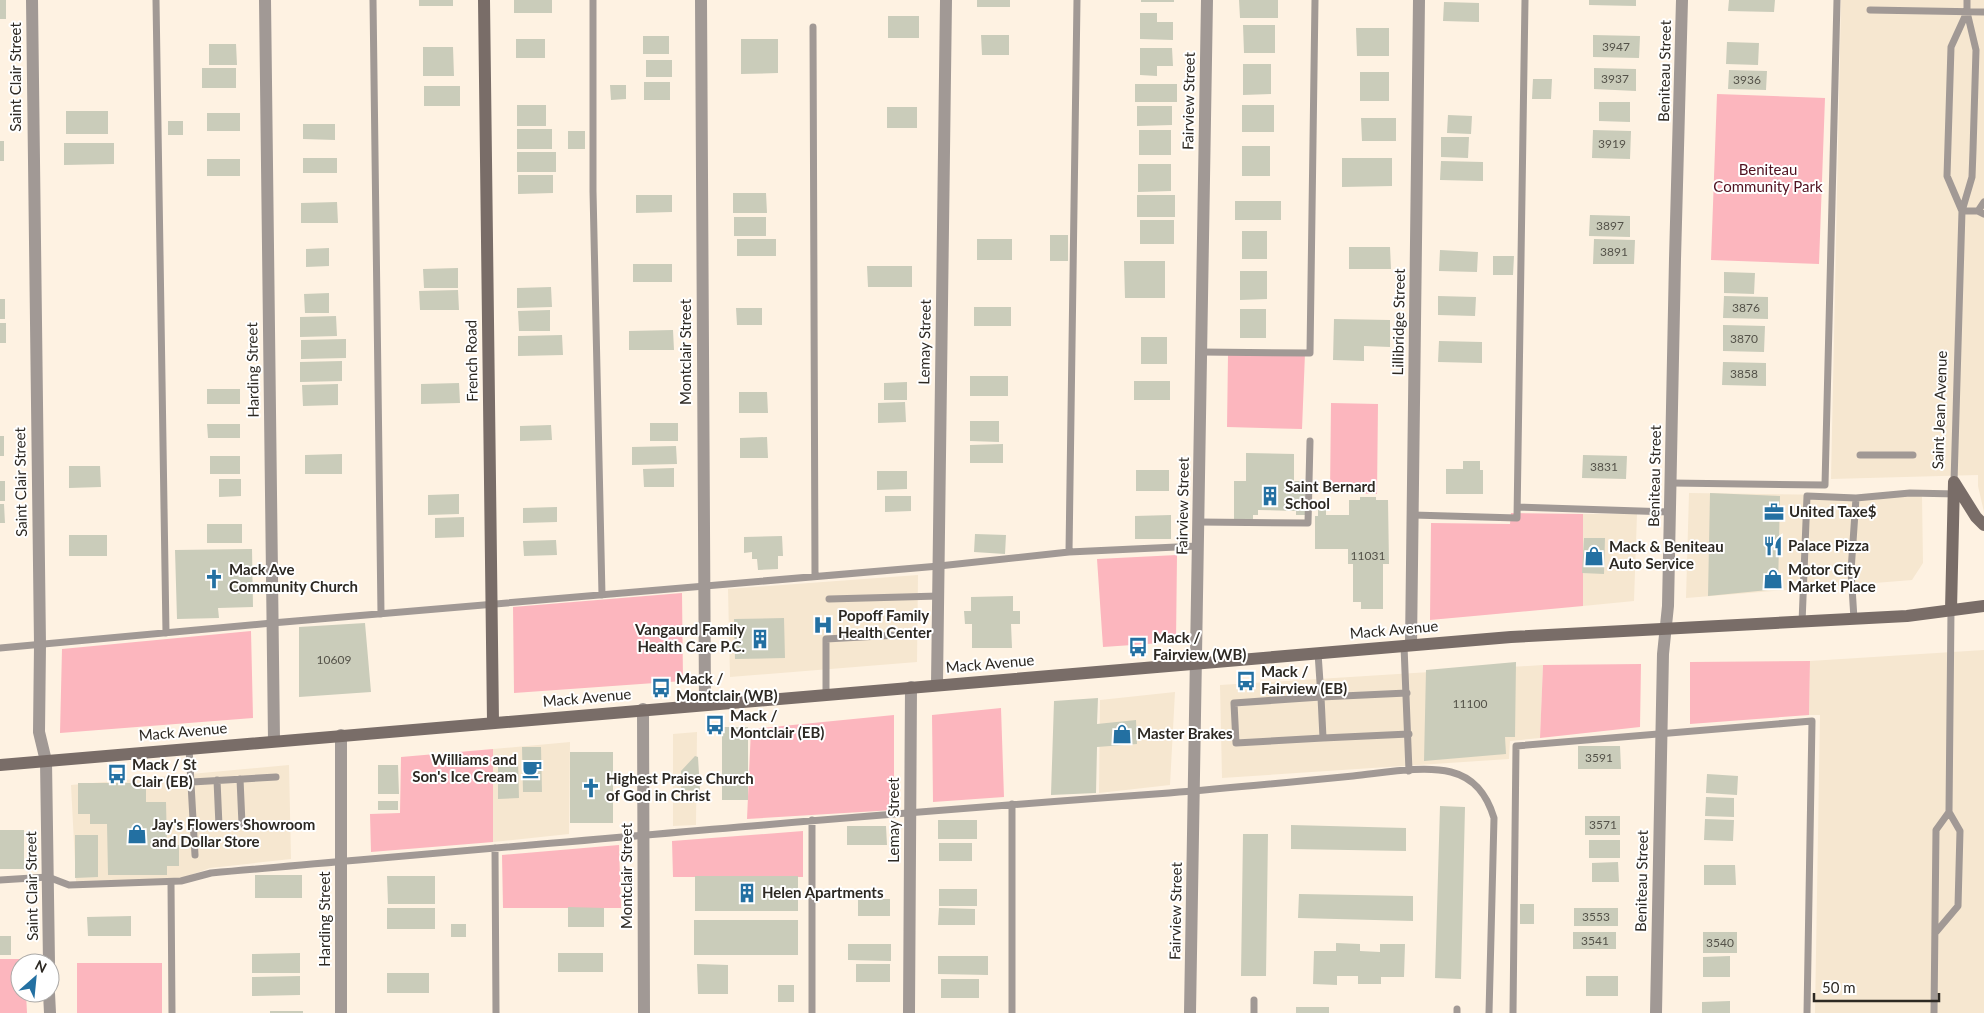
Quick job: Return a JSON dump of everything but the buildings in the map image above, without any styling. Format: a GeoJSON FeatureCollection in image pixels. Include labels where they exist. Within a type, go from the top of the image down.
{"type":"FeatureCollection","features":[{"type":"Feature","properties":{"kind":"main road","name":"French Road"},"geometry":{"type":"LineString","coordinates":[[484,0],[493,722]]}},
{"type":"Feature","properties":{"kind":"main road"},"geometry":{"type":"LineString","coordinates":[[1957,490],[1984,525]]}},
{"type":"Feature","properties":{"kind":"main road","name":"Saint Jean Avenue"},"geometry":{"type":"LineString","coordinates":[[1951,610],[1957,490]]}},
{"type":"Feature","properties":{"kind":"main road","name":"Mack Avenue"},"geometry":{"type":"LineString","coordinates":[[0,765],[341,734],[1511,637],[1802,623],[1907,616],[1984,606]]}},
{"type":"Feature","properties":{"kind":"street","name":"Saint Clair Street"},"geometry":{"type":"LineString","coordinates":[[32,0],[40,645],[39,732],[46,761],[49,953]]}},
{"type":"Feature","properties":{"kind":"street","name":"Harding Street"},"geometry":{"type":"LineString","coordinates":[[265,0],[274,740]]}},
{"type":"Feature","properties":{"kind":"street","name":"Montclair Street"},"geometry":{"type":"LineString","coordinates":[[701,0],[705,704]]}},
{"type":"Feature","properties":{"kind":"street","name":"Lemay Street"},"geometry":{"type":"LineString","coordinates":[[937,684],[946,0]]}},
{"type":"Feature","properties":{"kind":"street","name":"Fairview Street"},"geometry":{"type":"LineString","coordinates":[[1190,1013],[1206,0]]}},
{"type":"Feature","properties":{"kind":"street","name":"Lillibridge Street"},"geometry":{"type":"LineString","coordinates":[[1408,646],[1412,514],[1419,0]]}},
{"type":"Feature","properties":{"kind":"street","name":"Beniteau Street"},"geometry":{"type":"LineString","coordinates":[[1656,1013],[1663,654],[1668,606],[1682,0]]}},
{"type":"Feature","properties":{"kind":"street","name":"Lemay Street"},"geometry":{"type":"LineString","coordinates":[[909,1013],[911,686]]}},
{"type":"Feature","properties":{"kind":"street","name":"Montclair Street"},"geometry":{"type":"LineString","coordinates":[[643,709],[644,1013]]}},
{"type":"Feature","properties":{"kind":"street","name":"Harding Street"},"geometry":{"type":"LineString","coordinates":[[341,734],[341,1013]]}},
{"type":"Feature","properties":{"kind":"lane"},"geometry":{"type":"LineString","coordinates":[[156,0],[166,633]]}},
{"type":"Feature","properties":{"kind":"lane"},"geometry":{"type":"LineString","coordinates":[[373,0],[381,614]]}},
{"type":"Feature","properties":{"kind":"lane"},"geometry":{"type":"LineString","coordinates":[[593,0],[593,192],[602,595]]}},
{"type":"Feature","properties":{"kind":"lane"},"geometry":{"type":"LineString","coordinates":[[1069,552],[1077,0]]}},
{"type":"Feature","properties":{"kind":"lane"},"geometry":{"type":"LineString","coordinates":[[1201,352],[1310,353],[1315,0]]}},
{"type":"Feature","properties":{"kind":"lane"},"geometry":{"type":"LineString","coordinates":[[1412,514],[1517,518],[1525,0]]}},
{"type":"Feature","properties":{"kind":"lane"},"geometry":{"type":"LineString","coordinates":[[1825,497],[1837,0]]}},
{"type":"Feature","properties":{"kind":"lane"},"geometry":{"type":"LineString","coordinates":[[1962,211],[1972,177],[1974,141],[1976,50],[1967,12],[1967,0]]}},
{"type":"Feature","properties":{"kind":"lane"},"geometry":{"type":"LineString","coordinates":[[1870,10],[1984,12]]}},
{"type":"Feature","properties":{"kind":"lane"},"geometry":{"type":"LineString","coordinates":[[1962,211],[1947,176],[1951,46],[1967,12]]}},
{"type":"Feature","properties":{"kind":"lane"},"geometry":{"type":"LineString","coordinates":[[813,28],[815,576]]}},
{"type":"Feature","properties":{"kind":"lane"},"geometry":{"type":"LineString","coordinates":[[1962,211],[1981,213],[1984,202]]}},
{"type":"Feature","properties":{"kind":"lane","name":"Saint Jean Avenue"},"geometry":{"type":"LineString","coordinates":[[1957,490],[1962,211]]}},
{"type":"Feature","properties":{"kind":"lane"},"geometry":{"type":"LineString","coordinates":[[1199,522],[1308,523],[1310,441]]}},
{"type":"Feature","properties":{"kind":"lane"},"geometry":{"type":"LineString","coordinates":[[1860,455],[1913,455]]}},
{"type":"Feature","properties":{"kind":"lane"},"geometry":{"type":"LineString","coordinates":[[1671,482],[1825,485]]}},
{"type":"Feature","properties":{"kind":"lane"},"geometry":{"type":"LineString","coordinates":[[1802,623],[1807,496],[1856,498],[1957,490]]}},
{"type":"Feature","properties":{"kind":"lane"},"geometry":{"type":"LineString","coordinates":[[1854,619],[1852,570],[1856,498]]}},
{"type":"Feature","properties":{"kind":"lane"},"geometry":{"type":"LineString","coordinates":[[1518,507],[1670,512]]}},
{"type":"Feature","properties":{"kind":"lane"},"geometry":{"type":"LineString","coordinates":[[0,648],[939,566],[1069,552],[1198,546]]}},
{"type":"Feature","properties":{"kind":"lane"},"geometry":{"type":"LineString","coordinates":[[829,600],[938,596]]}},
{"type":"Feature","properties":{"kind":"lane"},"geometry":{"type":"LineString","coordinates":[[1936,932],[1958,906],[1960,832],[1949,812],[1951,610]]}},
{"type":"Feature","properties":{"kind":"lane"},"geometry":{"type":"LineString","coordinates":[[826,694],[826,639],[898,634]]}},
{"type":"Feature","properties":{"kind":"lane"},"geometry":{"type":"LineString","coordinates":[[1408,646],[1409,770]]}},
{"type":"Feature","properties":{"kind":"lane"},"geometry":{"type":"LineString","coordinates":[[1318,653],[1323,738]]}},
{"type":"Feature","properties":{"kind":"lane"},"geometry":{"type":"LineString","coordinates":[[1407,693],[1234,703],[1236,743],[1409,734]]}},
{"type":"Feature","properties":{"kind":"lane"},"geometry":{"type":"LineString","coordinates":[[1513,1013],[1516,746],[1812,722],[1807,1013]]}},
{"type":"Feature","properties":{"kind":"lane"},"geometry":{"type":"LineString","coordinates":[[189,747],[195,855]]}},
{"type":"Feature","properties":{"kind":"lane"},"geometry":{"type":"LineString","coordinates":[[0,880],[48,877],[69,885],[171,882],[211,873],[643,834],[1194,791],[1409,770],[1440,770],[1464,777],[1484,794],[1490,803],[1494,818],[1489,1013]]}},
{"type":"Feature","properties":{"kind":"lane"},"geometry":{"type":"LineString","coordinates":[[192,782],[276,777]]}},
{"type":"Feature","properties":{"kind":"lane"},"geometry":{"type":"LineString","coordinates":[[240,779],[242,824]]}},
{"type":"Feature","properties":{"kind":"lane"},"geometry":{"type":"LineString","coordinates":[[217,780],[219,826]]}},
{"type":"Feature","properties":{"kind":"lane"},"geometry":{"type":"LineString","coordinates":[[1012,804],[1012,1013]]}},
{"type":"Feature","properties":{"kind":"lane"},"geometry":{"type":"LineString","coordinates":[[1934,1013],[1936,830],[1949,812]]}},
{"type":"Feature","properties":{"kind":"lane"},"geometry":{"type":"LineString","coordinates":[[812,820],[812,1013]]}},
{"type":"Feature","properties":{"kind":"lane"},"geometry":{"type":"LineString","coordinates":[[495,848],[496,1013]]}},
{"type":"Feature","properties":{"kind":"lane"},"geometry":{"type":"LineString","coordinates":[[171,882],[172,1013]]}},
{"type":"Feature","properties":{"kind":"lane"},"geometry":{"type":"LineString","coordinates":[[1254,1000],[1254,1013]]}},
{"type":"Feature","properties":{"kind":"shaded area"},"geometry":{"type":"Polygon","coordinates":[[[1841,0],[1984,0],[1984,512],[1978,486],[1978,475],[1831,479],[1841,0]]]}},
{"type":"Feature","properties":{"kind":"shaded area"},"geometry":{"type":"Polygon","coordinates":[[[1689,493],[1922,496],[1923,563],[1912,580],[1686,598],[1689,493]]]}},
{"type":"Feature","properties":{"kind":"shaded area"},"geometry":{"type":"Polygon","coordinates":[[[1583,514],[1637,514],[1634,601],[1583,606],[1583,514]]]}},
{"type":"Feature","properties":{"kind":"shaded area","name":"Popoff Family Health Center"},"geometry":{"type":"Polygon","coordinates":[[[918,575],[917,662],[730,677],[728,589],[918,575]]]}},
{"type":"Feature","properties":{"kind":"shaded area"},"geometry":{"type":"Polygon","coordinates":[[[1984,650],[1984,1013],[1815,1013],[1820,715],[1809,715],[1810,661],[1984,650]]]}},
{"type":"Feature","properties":{"kind":"shaded area"},"geometry":{"type":"Polygon","coordinates":[[[1543,665],[1540,738],[1510,741],[1509,759],[1222,778],[1220,685],[1543,665]]]}},
{"type":"Feature","properties":{"kind":"shaded area"},"geometry":{"type":"Polygon","coordinates":[[[1175,692],[1170,785],[1099,793],[1100,700],[1175,692]]]}},
{"type":"Feature","properties":{"kind":"shaded area"},"geometry":{"type":"Polygon","coordinates":[[[697,732],[696,825],[673,826],[673,734],[697,732]]]}},
{"type":"Feature","properties":{"kind":"shaded area"},"geometry":{"type":"Polygon","coordinates":[[[570,742],[569,834],[493,842],[493,749],[570,742]]]}},
{"type":"Feature","properties":{"kind":"shaded area"},"geometry":{"type":"Polygon","coordinates":[[[289,765],[291,859],[210,868],[183,878],[76,882],[71,785],[289,765]]]}},
{"type":"Feature","properties":{"kind":"green space","name":"Beniteau Community Park"},"geometry":{"type":"Polygon","coordinates":[[[1717,94],[1825,98],[1819,264],[1711,260],[1717,94]]]}},
{"type":"Feature","properties":{"kind":"green space"},"geometry":{"type":"Polygon","coordinates":[[[1305,353],[1302,429],[1227,427],[1228,355],[1305,353]]]}},
{"type":"Feature","properties":{"kind":"green space"},"geometry":{"type":"Polygon","coordinates":[[[1331,403],[1378,404],[1377,494],[1330,493],[1331,403]]]}},
{"type":"Feature","properties":{"kind":"green space"},"geometry":{"type":"Polygon","coordinates":[[[1511,513],[1583,514],[1583,606],[1430,620],[1431,523],[1510,524],[1511,513]]]}},
{"type":"Feature","properties":{"kind":"green space"},"geometry":{"type":"Polygon","coordinates":[[[1177,555],[1176,642],[1103,647],[1097,559],[1177,555]]]}},
{"type":"Feature","properties":{"kind":"green space"},"geometry":{"type":"Polygon","coordinates":[[[682,593],[683,681],[514,693],[513,607],[682,593]]]}},
{"type":"Feature","properties":{"kind":"green space"},"geometry":{"type":"Polygon","coordinates":[[[251,631],[253,718],[60,733],[62,649],[251,631]]]}},
{"type":"Feature","properties":{"kind":"green space"},"geometry":{"type":"Polygon","coordinates":[[[1810,661],[1809,715],[1690,724],[1690,662],[1810,661]]]}},
{"type":"Feature","properties":{"kind":"green space"},"geometry":{"type":"Polygon","coordinates":[[[1641,664],[1640,727],[1540,738],[1543,665],[1641,664]]]}},
{"type":"Feature","properties":{"kind":"green space"},"geometry":{"type":"Polygon","coordinates":[[[1001,708],[1004,797],[933,802],[932,715],[1001,708]]]}},
{"type":"Feature","properties":{"kind":"green space"},"geometry":{"type":"Polygon","coordinates":[[[894,715],[894,810],[747,819],[751,729],[894,715]]]}},
{"type":"Feature","properties":{"kind":"green space"},"geometry":{"type":"Polygon","coordinates":[[[493,749],[493,842],[371,852],[370,814],[400,813],[401,757],[493,749]]]}},
{"type":"Feature","properties":{"kind":"green space"},"geometry":{"type":"Polygon","coordinates":[[[803,831],[803,877],[673,877],[672,841],[803,831]]]}},
{"type":"Feature","properties":{"kind":"green space"},"geometry":{"type":"Polygon","coordinates":[[[619,845],[621,908],[503,908],[502,855],[619,845]]]}},
{"type":"Feature","properties":{"kind":"green space"},"geometry":{"type":"Polygon","coordinates":[[[0,959],[10,959],[10,1003],[26,1003],[27,1013],[0,1013],[0,959]]]}},
{"type":"Feature","properties":{"kind":"green space"},"geometry":{"type":"Polygon","coordinates":[[[77,963],[162,963],[162,1013],[77,1013],[77,963]]]}},
{"type":"Feature","properties":{"kind":"place","name":"Saint Bernard School"},"geometry":{"type":"Point","coordinates":[1270,496]}},
{"type":"Feature","properties":{"kind":"place","name":"United Taxe$"},"geometry":{"type":"Point","coordinates":[1774,512]}},
{"type":"Feature","properties":{"kind":"place","name":"Palace Pizza"},"geometry":{"type":"Point","coordinates":[1773,546]}},
{"type":"Feature","properties":{"kind":"place","name":"Mack & Beniteau Auto Service"},"geometry":{"type":"Point","coordinates":[1594,556]}},
{"type":"Feature","properties":{"kind":"place","name":"Mack Ave Community Church"},"geometry":{"type":"Point","coordinates":[214,579]}},
{"type":"Feature","properties":{"kind":"place","name":"Motor City Market Place"},"geometry":{"type":"Point","coordinates":[1773,579]}},
{"type":"Feature","properties":{"kind":"place","name":"Popoff Family Health Center"},"geometry":{"type":"Point","coordinates":[823,625]}},
{"type":"Feature","properties":{"kind":"place","name":"Vangaurd Family Health Care P.C."},"geometry":{"type":"Point","coordinates":[760,639]}},
{"type":"Feature","properties":{"kind":"place","name":"Mack / Fairview (WB)"},"geometry":{"type":"Point","coordinates":[1138,647]}},
{"type":"Feature","properties":{"kind":"place","name":"Mack / Fairview (EB)"},"geometry":{"type":"Point","coordinates":[1246,681]}},
{"type":"Feature","properties":{"kind":"place","name":"Mack / Montclair (WB)"},"geometry":{"type":"Point","coordinates":[661,688]}},
{"type":"Feature","properties":{"kind":"place","name":"Mack / Montclair (EB)"},"geometry":{"type":"Point","coordinates":[715,725]}},
{"type":"Feature","properties":{"kind":"place","name":"Master Brakes"},"geometry":{"type":"Point","coordinates":[1122,734]}},
{"type":"Feature","properties":{"kind":"place","name":"Williams and Son's Ice Cream"},"geometry":{"type":"Point","coordinates":[532,769]}},
{"type":"Feature","properties":{"kind":"place","name":"Mack / St Clair (EB)"},"geometry":{"type":"Point","coordinates":[117,774]}},
{"type":"Feature","properties":{"kind":"place","name":"Highest Praise Church of God in Christ"},"geometry":{"type":"Point","coordinates":[591,788]}},
{"type":"Feature","properties":{"kind":"place","name":"Jay's Flowers Showroom and Dollar Store"},"geometry":{"type":"Point","coordinates":[137,834]}},
{"type":"Feature","properties":{"kind":"place","name":"Helen Apartments"},"geometry":{"type":"Point","coordinates":[747,893]}}]}
